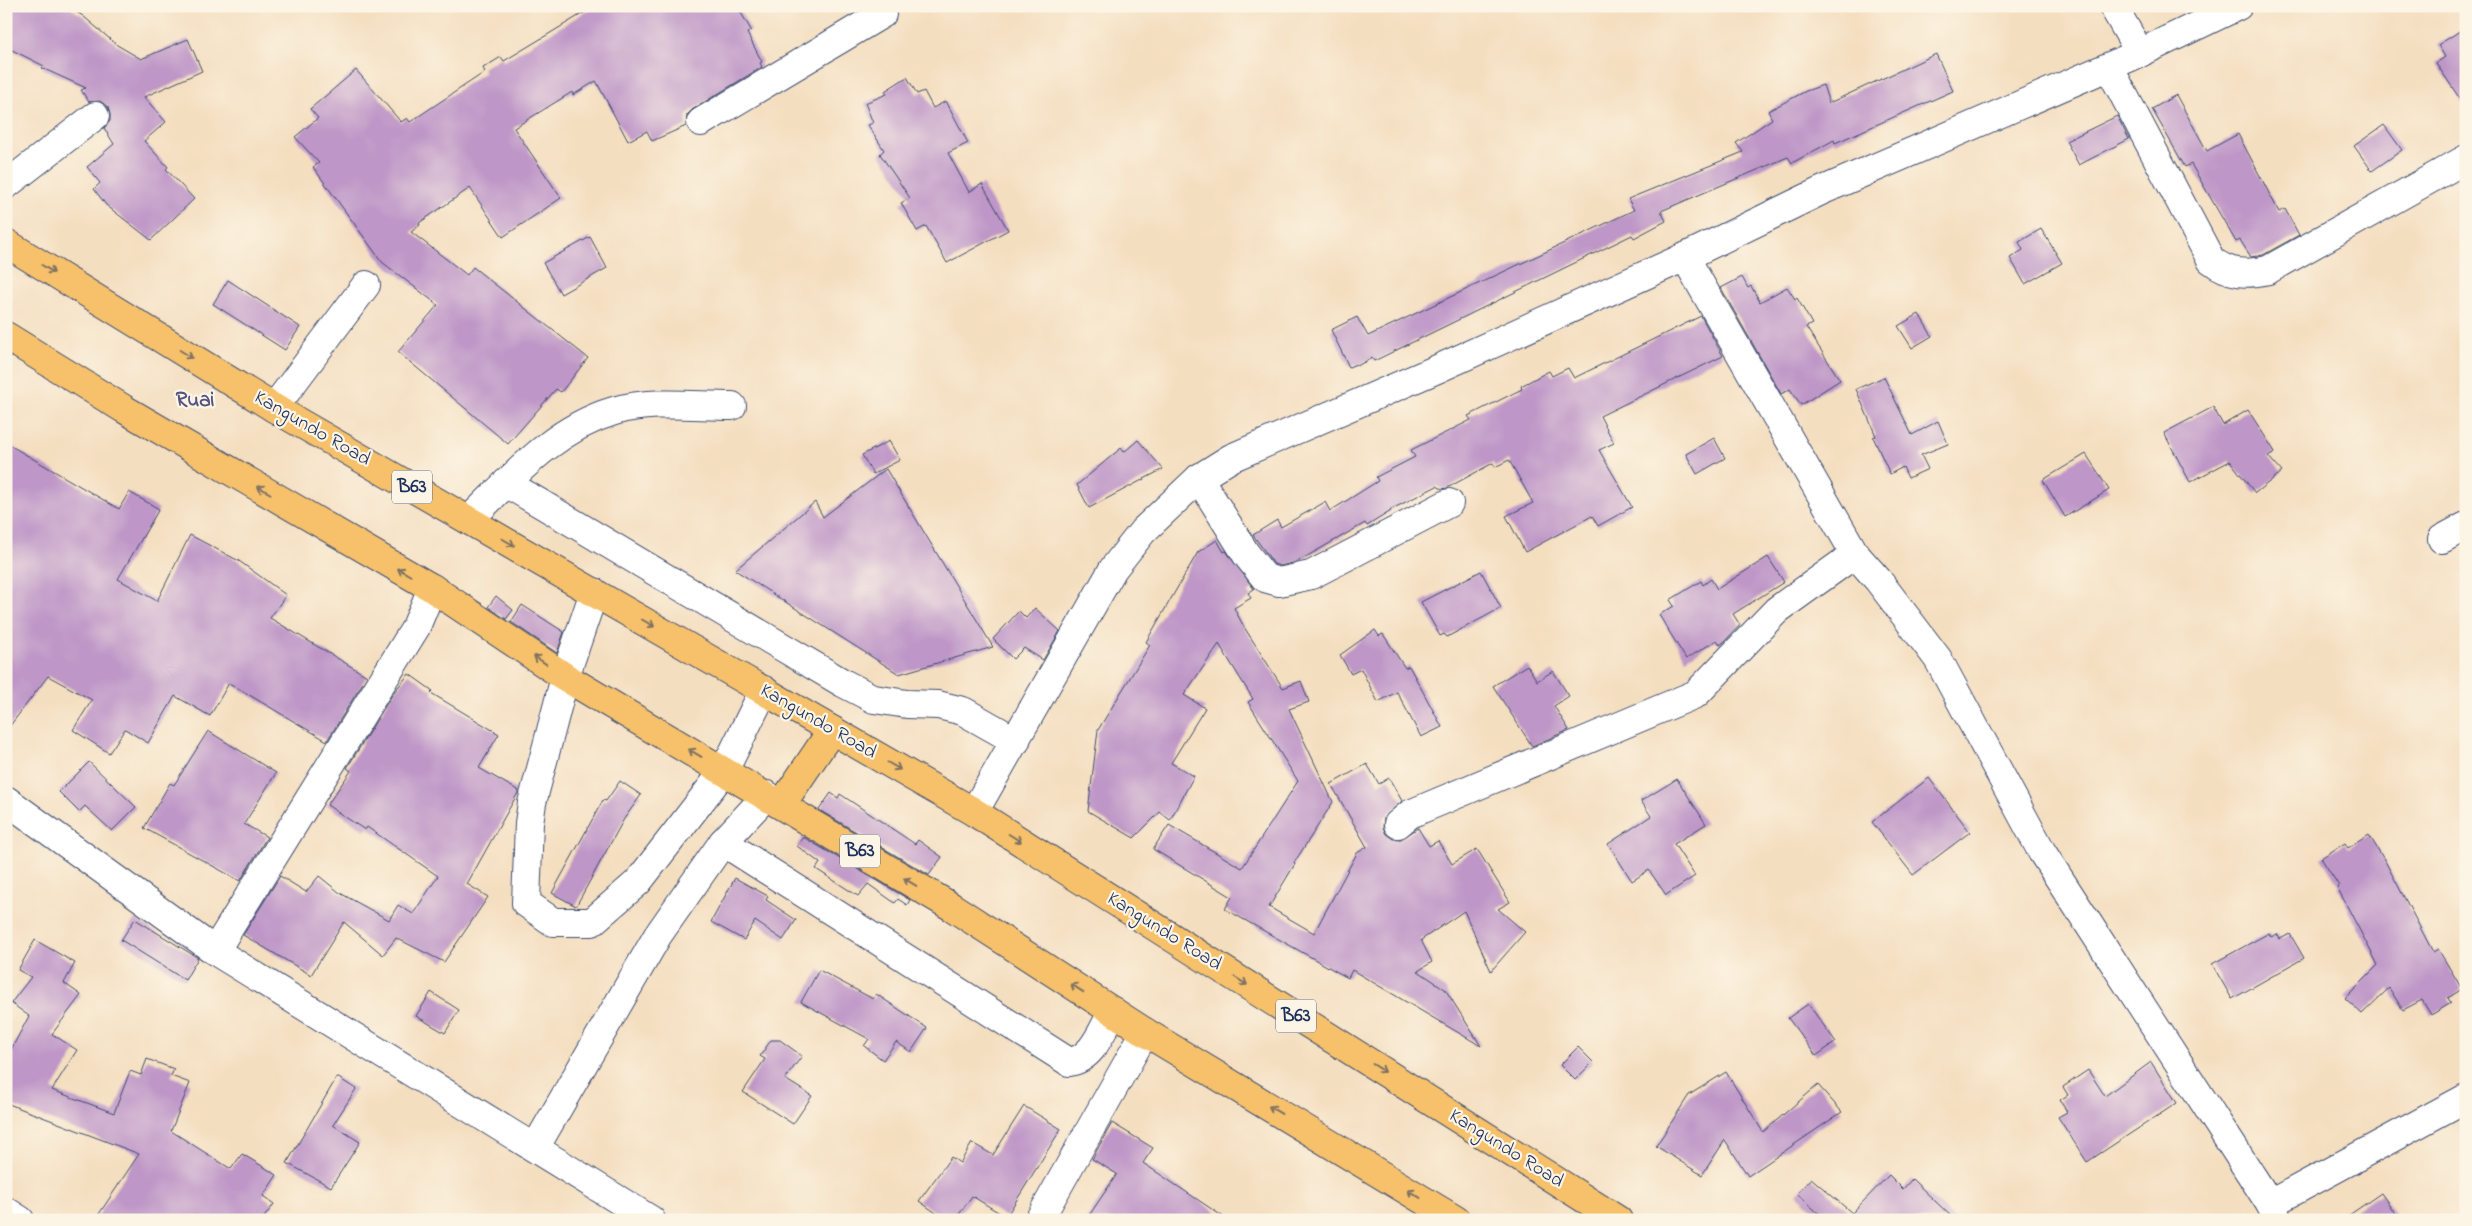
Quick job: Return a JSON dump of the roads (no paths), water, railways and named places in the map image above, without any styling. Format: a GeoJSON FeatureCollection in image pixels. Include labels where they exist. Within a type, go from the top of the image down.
{"type":"FeatureCollection","features":[{"type":"Feature","properties":{"kind":"highway","name":"Kangundo Road"},"geometry":{"type":"LineString","coordinates":[[6,243],[274,408],[974,812],[1618,1220]]}},
{"type":"Feature","properties":{"kind":"highway","name":"B63"},"geometry":{"type":"LineString","coordinates":[[6,336],[124,409],[432,588],[565,677],[952,907],[1145,1032],[1456,1220]]}},
{"type":"Feature","properties":{"kind":"highway"},"geometry":{"type":"LineString","coordinates":[[774,800],[832,730]]}},
{"type":"Feature","properties":{"kind":"street"},"geometry":{"type":"LineString","coordinates":[[2114,6],[2140,53]]}},
{"type":"Feature","properties":{"kind":"street"},"geometry":{"type":"LineString","coordinates":[[974,812],[1113,569],[1143,530],[1200,478],[1231,458],[1408,382],[1685,257],[1821,191],[2109,67],[2238,6]]}},
{"type":"Feature","properties":{"kind":"street"},"geometry":{"type":"LineString","coordinates":[[701,122],[882,9]]}},
{"type":"Feature","properties":{"kind":"street"},"geometry":{"type":"LineString","coordinates":[[2109,67],[2211,260],[2232,272],[2246,275],[2268,270],[2466,159]]}},
{"type":"Feature","properties":{"kind":"street"},"geometry":{"type":"LineString","coordinates":[[6,185],[95,116]]}},
{"type":"Feature","properties":{"kind":"street"},"geometry":{"type":"LineString","coordinates":[[1685,257],[1855,554],[1878,580],[1938,660],[2042,852],[2274,1212],[2466,1098]]}},
{"type":"Feature","properties":{"kind":"street"},"geometry":{"type":"LineString","coordinates":[[274,408],[366,285]]}},
{"type":"Feature","properties":{"kind":"street"},"geometry":{"type":"LineString","coordinates":[[469,520],[543,447],[572,428],[614,411],[647,406],[732,406]]}},
{"type":"Feature","properties":{"kind":"street"},"geometry":{"type":"LineString","coordinates":[[1200,478],[1246,554],[1265,578],[1279,582],[1311,575],[1449,502]]}},
{"type":"Feature","properties":{"kind":"street"},"geometry":{"type":"LineString","coordinates":[[506,483],[843,683],[874,699],[907,704],[938,705],[963,711],[1016,741]]}},
{"type":"Feature","properties":{"kind":"street"},"geometry":{"type":"LineString","coordinates":[[2442,539],[2466,526]]}},
{"type":"Feature","properties":{"kind":"street"},"geometry":{"type":"LineString","coordinates":[[1398,824],[1410,814],[1696,694],[1777,610],[1855,554]]}},
{"type":"Feature","properties":{"kind":"street"},"geometry":{"type":"LineString","coordinates":[[214,951],[416,627],[432,588]]}},
{"type":"Feature","properties":{"kind":"street"},"geometry":{"type":"LineString","coordinates":[[594,592],[565,677],[529,823],[526,903],[552,922],[592,922],[638,882],[724,771],[764,690]]}},
{"type":"Feature","properties":{"kind":"street"},"geometry":{"type":"LineString","coordinates":[[6,800],[214,951],[651,1220]]}},
{"type":"Feature","properties":{"kind":"street"},"geometry":{"type":"LineString","coordinates":[[535,1148],[658,935],[723,842],[774,800]]}},
{"type":"Feature","properties":{"kind":"street"},"geometry":{"type":"LineString","coordinates":[[723,842],[1069,1062],[1080,1061],[1089,1053],[1113,1011]]}},
{"type":"Feature","properties":{"kind":"street"},"geometry":{"type":"LineString","coordinates":[[1038,1220],[1145,1032]]}},
{"type":"Feature","properties":{"kind":"street"},"geometry":{"type":"LineString","coordinates":[[6,1211],[20,1220]]}},
{"type":"Feature","properties":{"kind":"district","name":"Ruai"},"geometry":{"type":"Point","coordinates":[195,401]}}]}
